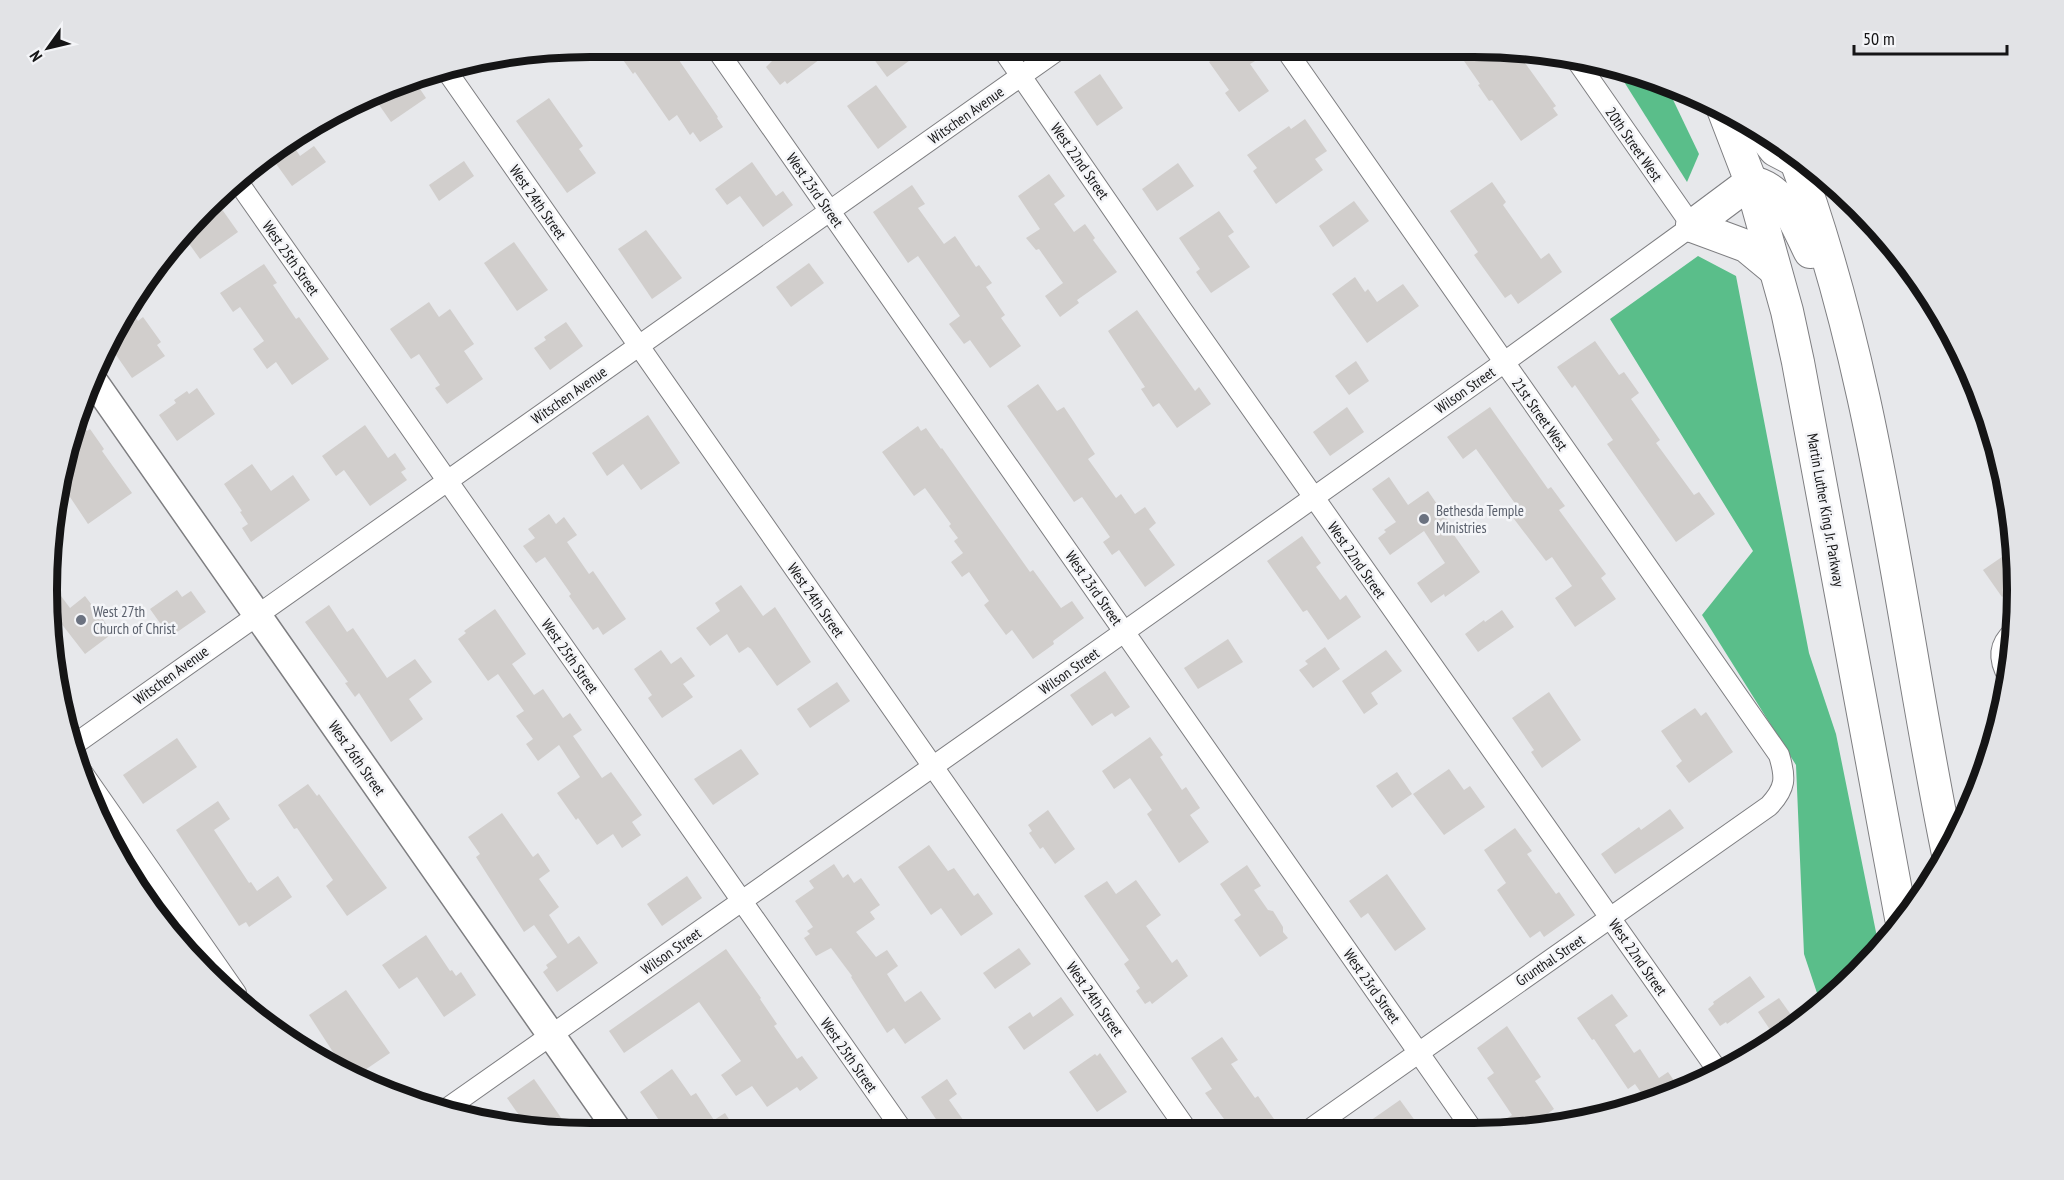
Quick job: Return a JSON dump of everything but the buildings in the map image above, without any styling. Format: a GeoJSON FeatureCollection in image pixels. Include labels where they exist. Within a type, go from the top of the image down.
{"type":"FeatureCollection","features":[{"type":"Feature","properties":{"kind":"highway","name":"Martin Luther King Jr. Parkway"},"geometry":{"type":"LineString","coordinates":[[1728,121],[1751,182],[1794,342],[1900,910]]}},
{"type":"Feature","properties":{"kind":"highway"},"geometry":{"type":"LineString","coordinates":[[1800,169],[1830,264],[1863,389],[1945,839]]}},
{"type":"Feature","properties":{"kind":"highway"},"geometry":{"type":"LineString","coordinates":[[1692,226],[1751,182],[1762,184],[1774,192],[1786,205],[1847,324]]}},
{"type":"Feature","properties":{"kind":"highway"},"geometry":{"type":"LineString","coordinates":[[1692,226],[1746,246],[1775,270]]}},
{"type":"Feature","properties":{"kind":"main road","name":"West 26th Street"},"geometry":{"type":"LineString","coordinates":[[98,387],[613,1123]]}},
{"type":"Feature","properties":{"kind":"street","name":"West 23rd Street"},"geometry":{"type":"LineString","coordinates":[[722,57],[1468,1123]]}},
{"type":"Feature","properties":{"kind":"street","name":"West 22nd Street"},"geometry":{"type":"LineString","coordinates":[[1008,57],[1313,497],[1714,1066]]}},
{"type":"Feature","properties":{"kind":"street","name":"Witschen Avenue"},"geometry":{"type":"LineString","coordinates":[[79,741],[1048,57]]}},
{"type":"Feature","properties":{"kind":"street","name":"21st Street West"},"geometry":{"type":"LineString","coordinates":[[1291,57],[1779,755],[1784,785]]}},
{"type":"Feature","properties":{"kind":"street","name":"20th Street West"},"geometry":{"type":"LineString","coordinates":[[1582,68],[1692,226]]}},
{"type":"Feature","properties":{"kind":"street","name":"West 24th Street"},"geometry":{"type":"LineString","coordinates":[[450,76],[1182,1123]]}},
{"type":"Feature","properties":{"kind":"street","name":"West 25th Street"},"geometry":{"type":"LineString","coordinates":[[241,187],[897,1123]]}},
{"type":"Feature","properties":{"kind":"street","name":"Wilson Street"},"geometry":{"type":"LineString","coordinates":[[452,1105],[1125,632],[1692,226]]}},
{"type":"Feature","properties":{"kind":"street"},"geometry":{"type":"LineString","coordinates":[[2001,664],[2000,651],[2004,641]]}},
{"type":"Feature","properties":{"kind":"street","name":"Grunthal Street"},"geometry":{"type":"LineString","coordinates":[[1319,1123],[1769,807],[1778,798],[1784,785]]}},
{"type":"Feature","properties":{"kind":"street"},"geometry":{"type":"LineString","coordinates":[[99,797],[227,980]]}},
{"type":"Feature","properties":{"kind":"green space"},"geometry":{"type":"Polygon","coordinates":[[[1622,78],[1671,95],[1699,154],[1687,182],[1622,78]]]}},
{"type":"Feature","properties":{"kind":"green space"},"geometry":{"type":"Polygon","coordinates":[[[1698,256],[1736,276],[1809,653],[1836,734],[1877,938],[1851,967],[1818,997],[1804,954],[1796,765],[1702,615],[1753,551],[1610,319],[1698,256]]]}},
{"type":"Feature","properties":{"kind":"place","name":"Bethesda Temple Ministries"},"geometry":{"type":"Point","coordinates":[1424,519]}},
{"type":"Feature","properties":{"kind":"place","name":"West 27th Church of Christ"},"geometry":{"type":"Point","coordinates":[81,620]}}]}
